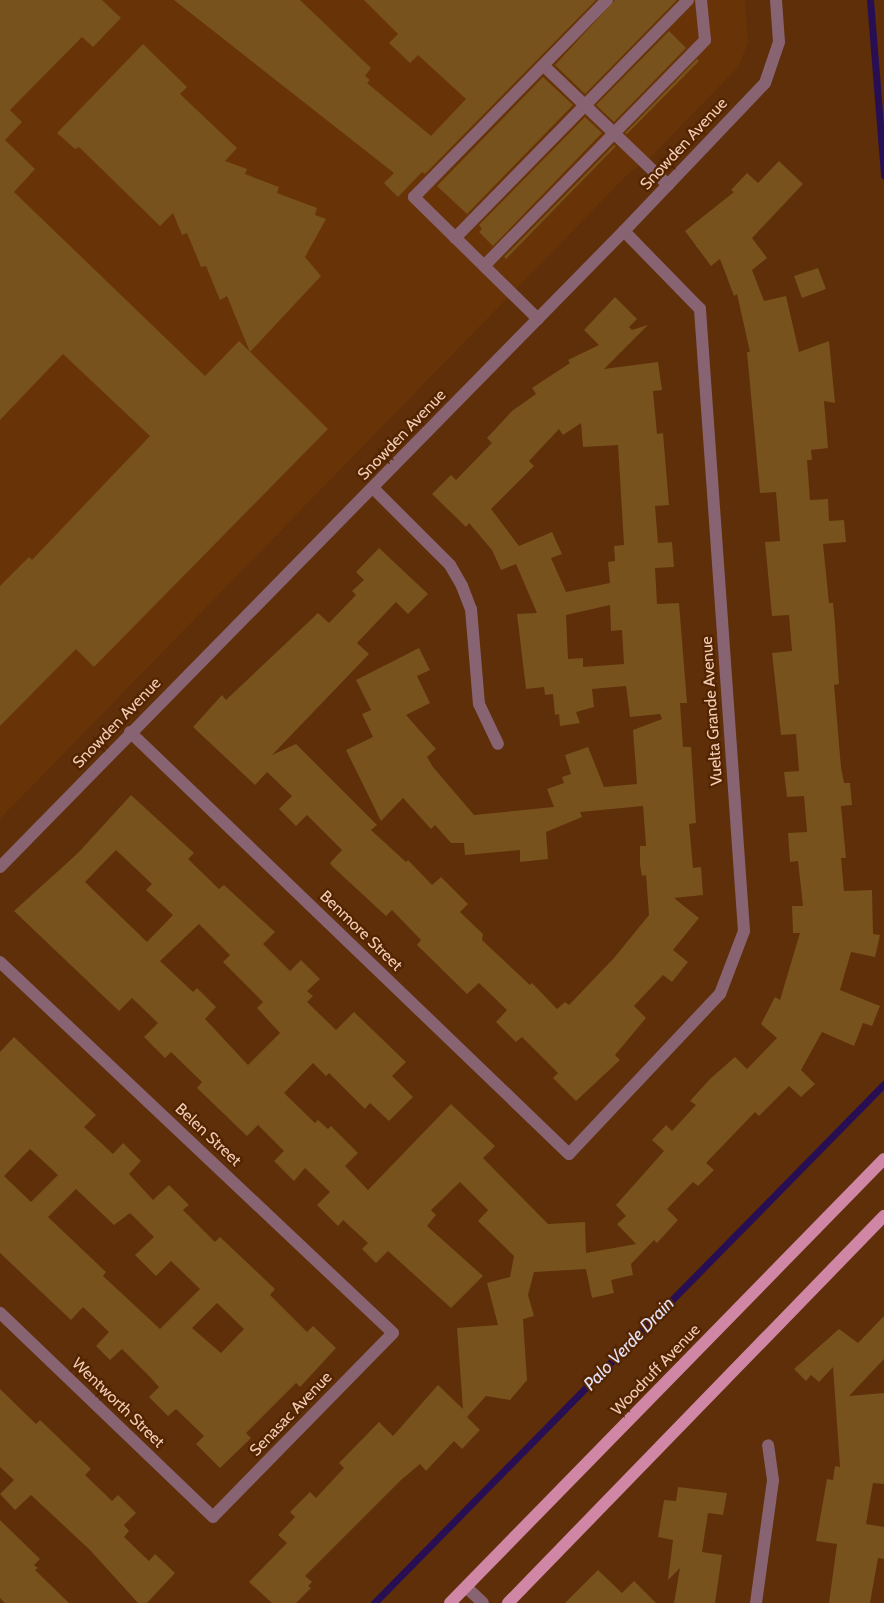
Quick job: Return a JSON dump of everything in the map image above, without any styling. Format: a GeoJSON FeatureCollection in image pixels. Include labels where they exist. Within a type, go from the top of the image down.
{"type":"FeatureCollection","features":[{"type":"Feature","properties":{"kind":"main road","name":"Woodruff Avenue"},"geometry":{"type":"LineString","coordinates":[[450,1603],[884,1159]]}},
{"type":"Feature","properties":{"kind":"main road"},"geometry":{"type":"LineString","coordinates":[[508,1603],[884,1216]]}},
{"type":"Feature","properties":{"kind":"street"},"geometry":{"type":"LineString","coordinates":[[538,319],[414,197],[544,66],[606,0]]}},
{"type":"Feature","properties":{"kind":"street"},"geometry":{"type":"LineString","coordinates":[[456,238],[688,0]]}},
{"type":"Feature","properties":{"kind":"street"},"geometry":{"type":"LineString","coordinates":[[484,266],[705,40],[701,0]]}},
{"type":"Feature","properties":{"kind":"street","name":"Snowden Avenue"},"geometry":{"type":"LineString","coordinates":[[0,868],[130,732],[373,488],[624,231],[765,83],[779,42],[776,0]]}},
{"type":"Feature","properties":{"kind":"street"},"geometry":{"type":"LineString","coordinates":[[544,66],[668,185]]}},
{"type":"Feature","properties":{"kind":"street","name":"Vuelta Grande Avenue"},"geometry":{"type":"LineString","coordinates":[[569,1154],[720,994],[744,930],[700,310],[624,231]]}},
{"type":"Feature","properties":{"kind":"street"},"geometry":{"type":"LineString","coordinates":[[373,488],[450,565],[462,586],[471,609],[479,704],[498,744]]}},
{"type":"Feature","properties":{"kind":"street","name":"Benmore Street"},"geometry":{"type":"LineString","coordinates":[[130,732],[569,1154]]}},
{"type":"Feature","properties":{"kind":"street","name":"Belen Street"},"geometry":{"type":"LineString","coordinates":[[0,962],[393,1333]]}},
{"type":"Feature","properties":{"kind":"street","name":"Wentworth Street"},"geometry":{"type":"LineString","coordinates":[[0,1312],[213,1517]]}},
{"type":"Feature","properties":{"kind":"street","name":"Senasac Avenue"},"geometry":{"type":"LineString","coordinates":[[213,1517],[393,1333]]}},
{"type":"Feature","properties":{"kind":"street"},"geometry":{"type":"LineString","coordinates":[[756,1603],[773,1480],[768,1445]]}},
{"type":"Feature","properties":{"kind":"street"},"geometry":{"type":"LineString","coordinates":[[466,1587],[483,1603]]}},
{"type":"Feature","properties":{"kind":"shaded area"},"geometry":{"type":"Polygon","coordinates":[[[0,0],[745,0],[748,42],[739,66],[651,157],[630,172],[0,819],[0,0]]]}},
{"type":"Feature","properties":{"kind":"building"},"geometry":{"type":"Polygon","coordinates":[[[0,0],[102,0],[121,18],[93,47],[82,37],[10,110],[22,122],[5,140],[35,169],[14,192],[205,376],[239,341],[328,429],[94,667],[76,649],[0,726],[0,586],[29,557],[32,560],[150,436],[63,354],[0,420],[0,0]]]}},
{"type":"Feature","properties":{"kind":"building"},"geometry":{"type":"Polygon","coordinates":[[[174,0],[300,0],[371,68],[365,76],[370,80],[367,83],[431,136],[466,99],[418,55],[410,63],[389,43],[398,34],[364,0],[596,0],[425,174],[422,172],[398,197],[384,183],[394,173],[174,0]]]}},
{"type":"Feature","properties":{"kind":"building"},"geometry":{"type":"Polygon","coordinates":[[[615,0],[677,0],[585,94],[555,65],[615,0]]]}},
{"type":"Feature","properties":{"kind":"building"},"geometry":{"type":"Polygon","coordinates":[[[669,31],[686,48],[614,122],[596,105],[669,31]]]}},
{"type":"Feature","properties":{"kind":"building"},"geometry":{"type":"Polygon","coordinates":[[[143,44],[187,87],[180,94],[237,148],[225,161],[247,169],[245,174],[279,187],[277,193],[317,208],[315,215],[326,219],[305,257],[321,276],[250,352],[227,296],[220,300],[206,266],[201,267],[187,233],[182,235],[173,213],[160,226],[79,147],[75,149],[57,133],[143,44]]]}},
{"type":"Feature","properties":{"kind":"building"},"geometry":{"type":"Polygon","coordinates":[[[697,59],[699,61],[627,134],[625,133],[697,59]]]}},
{"type":"Feature","properties":{"kind":"building"},"geometry":{"type":"Polygon","coordinates":[[[543,77],[573,105],[467,214],[437,186],[543,77]]]}},
{"type":"Feature","properties":{"kind":"building"},"geometry":{"type":"Polygon","coordinates":[[[585,117],[602,133],[493,246],[479,232],[482,229],[479,225],[585,117]]]}},
{"type":"Feature","properties":{"kind":"building"},"geometry":{"type":"Polygon","coordinates":[[[614,145],[616,146],[506,259],[504,257],[614,145]]]}},
{"type":"Feature","properties":{"kind":"building"},"geometry":{"type":"Polygon","coordinates":[[[779,161],[803,184],[752,238],[767,258],[752,270],[764,301],[786,296],[799,352],[829,341],[835,403],[824,401],[828,448],[811,450],[812,460],[807,460],[810,500],[828,499],[829,521],[844,520],[846,542],[823,544],[829,603],[833,603],[835,624],[839,684],[834,685],[841,767],[844,783],[850,783],[852,805],[841,806],[846,858],[841,858],[844,891],[872,890],[873,934],[880,935],[875,957],[851,952],[840,990],[880,1006],[872,1026],[863,1023],[854,1046],[822,1032],[801,1070],[815,1084],[801,1097],[789,1086],[759,1116],[755,1112],[706,1163],[714,1170],[698,1186],[693,1182],[667,1209],[678,1220],[657,1243],[654,1240],[631,1264],[633,1275],[611,1280],[614,1293],[592,1298],[586,1269],[534,1272],[528,1295],[534,1316],[523,1319],[527,1380],[510,1400],[486,1396],[467,1417],[480,1430],[462,1449],[454,1441],[426,1471],[420,1464],[401,1480],[305,1576],[312,1582],[308,1586],[311,1588],[296,1603],[272,1603],[249,1582],[287,1543],[278,1535],[295,1517],[290,1512],[310,1492],[316,1498],[344,1468],[339,1463],[379,1422],[393,1436],[438,1385],[463,1409],[457,1328],[498,1325],[487,1283],[510,1277],[514,1256],[478,1221],[488,1210],[460,1182],[431,1210],[436,1215],[427,1226],[483,1276],[451,1308],[388,1251],[376,1263],[362,1249],[368,1243],[343,1220],[338,1226],[317,1205],[330,1192],[305,1168],[294,1181],[274,1161],[284,1151],[258,1125],[247,1136],[197,1088],[202,1082],[171,1052],[165,1058],[144,1037],[158,1023],[132,998],[119,1011],[14,911],[78,853],[131,795],[194,853],[188,859],[219,889],[224,885],[275,932],[263,944],[290,971],[301,960],[320,979],[307,991],[313,996],[307,1002],[336,1030],[354,1012],[406,1062],[392,1076],[413,1097],[389,1121],[370,1103],[365,1109],[329,1073],[326,1076],[313,1063],[284,1093],[315,1123],[318,1120],[328,1129],[331,1126],[358,1153],[345,1166],[368,1190],[451,1104],[495,1146],[483,1158],[548,1224],[585,1222],[586,1253],[636,1244],[617,1224],[626,1216],[616,1205],[664,1151],[652,1140],[666,1125],[672,1131],[696,1105],[690,1101],[710,1079],[735,1057],[747,1069],[777,1038],[761,1024],[775,997],[780,1000],[800,933],[793,933],[792,906],[803,906],[798,861],[790,862],[788,833],[807,832],[804,796],[787,797],[784,772],[799,771],[796,734],[781,735],[772,653],[792,651],[789,615],[772,616],[765,542],[780,541],[776,492],[760,493],[747,352],[750,352],[737,294],[734,296],[720,259],[711,266],[685,231],[734,192],[731,190],[747,173],[758,183],[779,161]],[[116,850],[85,882],[147,942],[173,915],[146,890],[152,884],[116,850]],[[199,924],[160,961],[193,992],[197,988],[216,1007],[205,1019],[248,1065],[280,1033],[257,1008],[263,1002],[223,962],[230,955],[199,924]]]}},
{"type":"Feature","properties":{"kind":"building"},"geometry":{"type":"Polygon","coordinates":[[[818,268],[826,289],[802,298],[794,276],[818,268]]]}},
{"type":"Feature","properties":{"kind":"building"},"geometry":{"type":"Polygon","coordinates":[[[615,297],[637,319],[629,327],[632,330],[648,325],[604,369],[658,362],[662,390],[653,391],[657,434],[663,433],[669,505],[655,506],[658,543],[672,542],[674,567],[655,568],[657,604],[679,603],[687,703],[680,703],[683,747],[691,747],[696,823],[689,824],[693,868],[701,867],[703,895],[674,898],[699,918],[673,950],[688,962],[672,982],[663,975],[634,1006],[646,1018],[615,1055],[620,1060],[576,1101],[553,1078],[558,1073],[522,1037],[516,1042],[496,1022],[507,1010],[479,983],[467,994],[417,945],[421,940],[392,910],[386,916],[332,866],[330,863],[342,850],[307,815],[296,826],[279,809],[292,796],[267,772],[255,785],[193,727],[222,695],[226,700],[318,613],[329,623],[356,595],[352,591],[364,580],[356,572],[379,548],[428,594],[408,614],[396,602],[357,643],[369,654],[272,755],[296,744],[377,825],[371,830],[406,862],[408,860],[432,885],[441,877],[468,904],[460,912],[483,934],[482,940],[530,985],[532,983],[557,1009],[565,1002],[569,1005],[614,958],[649,915],[646,875],[642,876],[640,865],[640,846],[646,846],[643,806],[580,812],[582,817],[546,832],[548,859],[520,862],[520,850],[465,855],[464,843],[451,843],[435,825],[431,829],[403,798],[381,821],[346,750],[373,737],[362,714],[371,710],[356,680],[419,648],[430,670],[417,676],[430,703],[406,715],[436,749],[427,757],[433,767],[474,815],[554,807],[547,789],[564,783],[562,777],[571,774],[565,755],[588,747],[604,787],[637,784],[633,730],[662,719],[660,714],[630,717],[626,686],[592,689],[594,707],[576,712],[580,723],[560,726],[559,714],[555,715],[553,694],[545,695],[544,687],[526,689],[517,614],[537,613],[516,564],[501,570],[492,550],[469,523],[466,527],[432,494],[451,475],[456,480],[492,443],[487,438],[512,411],[536,394],[532,388],[570,363],[568,360],[599,345],[584,330],[615,297]],[[581,423],[563,435],[559,429],[529,461],[534,466],[491,509],[519,546],[552,532],[562,554],[551,558],[566,592],[610,583],[608,562],[615,561],[614,546],[624,545],[618,445],[583,447],[581,423]],[[610,605],[566,615],[568,659],[583,658],[583,667],[624,664],[622,630],[611,631],[610,605]]]}},
{"type":"Feature","properties":{"kind":"building"},"geometry":{"type":"Polygon","coordinates":[[[14,1037],[96,1115],[84,1127],[113,1154],[123,1143],[141,1161],[129,1174],[153,1200],[169,1185],[189,1205],[183,1210],[215,1242],[220,1237],[275,1289],[270,1295],[307,1332],[313,1326],[336,1348],[300,1387],[296,1383],[246,1433],[251,1438],[220,1468],[196,1444],[204,1436],[176,1409],[168,1416],[149,1397],[159,1387],[122,1349],[110,1360],[96,1346],[109,1332],[83,1307],[71,1320],[0,1253],[0,1052],[14,1037]],[[30,1149],[4,1176],[31,1202],[58,1175],[30,1149]],[[76,1189],[48,1217],[106,1272],[103,1276],[160,1329],[200,1289],[171,1261],[156,1276],[135,1255],[154,1237],[130,1213],[114,1225],[76,1189]],[[217,1303],[192,1328],[221,1353],[244,1329],[217,1303]]]}},
{"type":"Feature","properties":{"kind":"building"},"geometry":{"type":"Polygon","coordinates":[[[884,1316],[884,1359],[849,1396],[884,1393],[884,1484],[873,1483],[866,1524],[884,1527],[884,1559],[878,1558],[870,1603],[829,1603],[837,1544],[816,1541],[827,1479],[833,1480],[835,1466],[840,1467],[833,1367],[819,1382],[811,1375],[806,1381],[794,1369],[839,1329],[858,1343],[884,1316]]]}},
{"type":"Feature","properties":{"kind":"building"},"geometry":{"type":"Polygon","coordinates":[[[0,1389],[36,1424],[40,1420],[91,1469],[85,1475],[112,1501],[118,1495],[136,1513],[124,1525],[129,1531],[124,1537],[149,1561],[155,1554],[175,1573],[147,1603],[138,1603],[90,1550],[31,1495],[15,1510],[0,1494],[14,1480],[0,1467],[0,1389]]]}},
{"type":"Feature","properties":{"kind":"building"},"geometry":{"type":"Polygon","coordinates":[[[678,1487],[727,1493],[723,1515],[708,1513],[702,1552],[722,1555],[715,1603],[674,1603],[680,1568],[668,1580],[673,1540],[658,1537],[664,1500],[676,1501],[678,1487]]]}},
{"type":"Feature","properties":{"kind":"building"},"geometry":{"type":"Polygon","coordinates":[[[0,1520],[40,1559],[34,1565],[38,1568],[35,1570],[69,1603],[5,1603],[0,1598],[0,1520]]]}},
{"type":"Feature","properties":{"kind":"building"},"geometry":{"type":"Polygon","coordinates":[[[598,1570],[622,1593],[634,1581],[656,1603],[565,1603],[598,1570]]]}},
{"type":"Feature","properties":{"kind":"waterway"},"geometry":{"type":"LineString","coordinates":[[870,0],[884,175]]}},
{"type":"Feature","properties":{"kind":"waterway","name":"Palo Verde Drain"},"geometry":{"type":"LineString","coordinates":[[374,1603],[884,1084]]}}]}
